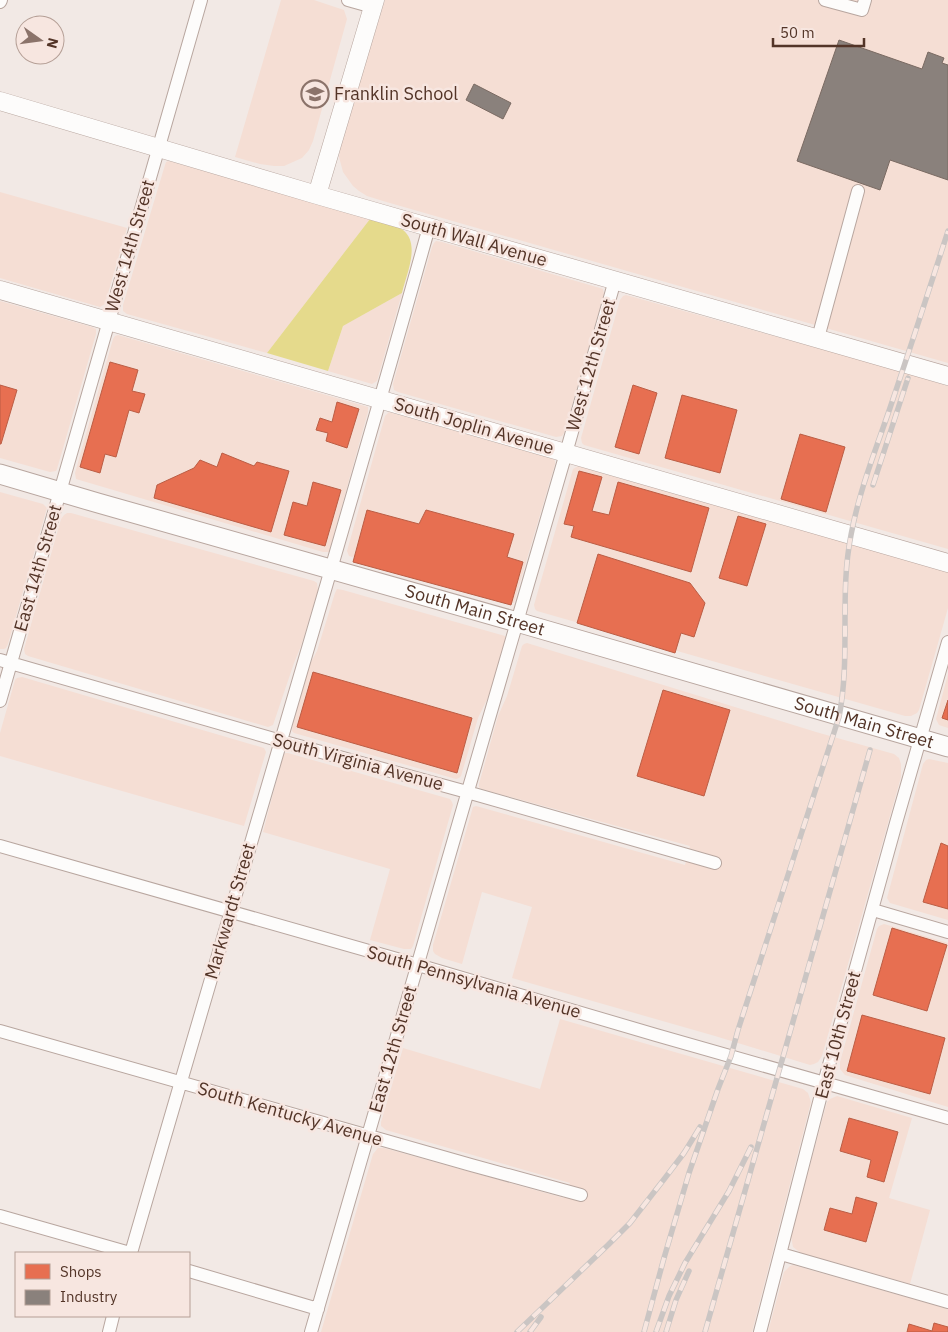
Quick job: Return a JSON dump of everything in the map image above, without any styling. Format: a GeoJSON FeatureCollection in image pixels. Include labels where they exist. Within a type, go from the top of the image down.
{"type":"FeatureCollection","features":[{"type":"Feature","properties":{"kind":"main road","name":"South Main Street"},"geometry":{"type":"LineString","coordinates":[[0,474],[948,747]]}},
{"type":"Feature","properties":{"kind":"street","name":"West 14th Street"},"geometry":{"type":"LineString","coordinates":[[60,492],[201,0]]}},
{"type":"Feature","properties":{"kind":"street"},"geometry":{"type":"LineString","coordinates":[[317,195],[374,4],[348,0]]}},
{"type":"Feature","properties":{"kind":"street"},"geometry":{"type":"LineString","coordinates":[[825,0],[862,10],[865,0]]}},
{"type":"Feature","properties":{"kind":"street","name":"South Wall Avenue"},"geometry":{"type":"LineString","coordinates":[[0,102],[948,376]]}},
{"type":"Feature","properties":{"kind":"street"},"geometry":{"type":"LineString","coordinates":[[818,338],[858,192]]}},
{"type":"Feature","properties":{"kind":"street","name":"Markwardt Street"},"geometry":{"type":"LineString","coordinates":[[131,1252],[381,400],[429,227]]}},
{"type":"Feature","properties":{"kind":"street","name":"West 12th Street"},"geometry":{"type":"LineString","coordinates":[[517,622],[615,280]]}},
{"type":"Feature","properties":{"kind":"street","name":"South Joplin Avenue"},"geometry":{"type":"LineString","coordinates":[[0,290],[948,563]]}},
{"type":"Feature","properties":{"kind":"street","name":"East 14th Street"},"geometry":{"type":"LineString","coordinates":[[0,701],[5,662],[60,492]]}},
{"type":"Feature","properties":{"kind":"street","name":"East 12th Street"},"geometry":{"type":"LineString","coordinates":[[311,1332],[517,622]]}},
{"type":"Feature","properties":{"kind":"street","name":"East 10th Street"},"geometry":{"type":"LineString","coordinates":[[760,1332],[824,1084],[948,642]]}},
{"type":"Feature","properties":{"kind":"street","name":"South Virginia Avenue"},"geometry":{"type":"LineString","coordinates":[[5,662],[715,863]]}},
{"type":"Feature","properties":{"kind":"street","name":"South Pennsylvania Avenue"},"geometry":{"type":"LineString","coordinates":[[0,846],[418,965],[824,1084],[948,1118]]}},
{"type":"Feature","properties":{"kind":"street"},"geometry":{"type":"LineString","coordinates":[[873,910],[948,932]]}},
{"type":"Feature","properties":{"kind":"street","name":"South Kentucky Avenue"},"geometry":{"type":"LineString","coordinates":[[0,1030],[180,1083],[581,1195]]}},
{"type":"Feature","properties":{"kind":"street"},"geometry":{"type":"LineString","coordinates":[[0,1216],[127,1252]]}},
{"type":"Feature","properties":{"kind":"street"},"geometry":{"type":"LineString","coordinates":[[781,1254],[948,1302]]}},
{"type":"Feature","properties":{"kind":"street"},"geometry":{"type":"LineString","coordinates":[[190,1271],[318,1309]]}},
{"type":"Feature","properties":{"kind":"street"},"geometry":{"type":"LineString","coordinates":[[109,1332],[114,1317]]}},
{"type":"Feature","properties":{"kind":"shaded area"},"geometry":{"type":"Polygon","coordinates":[[[281,0],[314,0],[344,10],[347,19],[309,150],[302,158],[284,166],[274,166],[235,157],[281,0]]]}},
{"type":"Feature","properties":{"kind":"shaded area"},"geometry":{"type":"Polygon","coordinates":[[[385,0],[948,0],[948,363],[383,201],[367,196],[359,191],[343,172],[339,157],[340,149],[385,0]]]}},
{"type":"Feature","properties":{"kind":"shaded area"},"geometry":{"type":"Polygon","coordinates":[[[169,161],[370,219],[267,353],[127,314],[123,311],[123,305],[165,165],[169,161]]]}},
{"type":"Feature","properties":{"kind":"shaded area"},"geometry":{"type":"Polygon","coordinates":[[[0,192],[127,228],[105,304],[100,307],[0,278],[0,192]]]}},
{"type":"Feature","properties":{"kind":"shaded area"},"geometry":{"type":"Polygon","coordinates":[[[370,219],[400,228],[408,236],[412,251],[402,293],[343,326],[328,371],[267,353],[370,219]]]}},
{"type":"Feature","properties":{"kind":"shaded area"},"geometry":{"type":"Polygon","coordinates":[[[436,241],[603,289],[604,294],[562,436],[556,437],[394,390],[393,384],[432,247],[436,241]]]}},
{"type":"Feature","properties":{"kind":"shaded area"},"geometry":{"type":"Polygon","coordinates":[[[402,293],[377,381],[372,384],[328,371],[343,326],[402,293]]]}},
{"type":"Feature","properties":{"kind":"shaded area"},"geometry":{"type":"Polygon","coordinates":[[[626,295],[948,386],[948,549],[584,445],[581,438],[620,300],[626,295]]]}},
{"type":"Feature","properties":{"kind":"shaded area"},"geometry":{"type":"Polygon","coordinates":[[[0,301],[96,329],[56,471],[50,472],[0,458],[0,301]]]}},
{"type":"Feature","properties":{"kind":"shaded area"},"geometry":{"type":"Polygon","coordinates":[[[118,335],[368,407],[329,552],[323,552],[76,479],[75,473],[113,339],[118,335]]]}},
{"type":"Feature","properties":{"kind":"shaded area"},"geometry":{"type":"Polygon","coordinates":[[[389,412],[555,461],[514,603],[349,556],[347,551],[385,416],[389,412]]]}},
{"type":"Feature","properties":{"kind":"shaded area"},"geometry":{"type":"Polygon","coordinates":[[[578,466],[948,572],[948,608],[917,713],[905,716],[537,611],[534,605],[573,469],[578,466]]]}},
{"type":"Feature","properties":{"kind":"shaded area"},"geometry":{"type":"Polygon","coordinates":[[[0,492],[43,504],[47,508],[8,644],[4,649],[0,649],[0,492]]]}},
{"type":"Feature","properties":{"kind":"shaded area"},"geometry":{"type":"Polygon","coordinates":[[[67,513],[317,583],[318,590],[301,646],[273,725],[268,727],[25,654],[24,649],[61,519],[67,513]]]}},
{"type":"Feature","properties":{"kind":"shaded area"},"geometry":{"type":"Polygon","coordinates":[[[337,589],[505,636],[506,641],[492,689],[478,718],[459,778],[456,779],[292,731],[309,666],[317,651],[337,589]]]}},
{"type":"Feature","properties":{"kind":"shaded area"},"geometry":{"type":"Polygon","coordinates":[[[527,643],[816,732],[894,754],[899,758],[901,777],[822,1056],[818,1062],[810,1065],[512,978],[532,907],[482,892],[462,964],[435,954],[433,945],[473,807],[476,806],[685,865],[690,846],[479,787],[498,716],[507,696],[522,646],[527,643]]]}},
{"type":"Feature","properties":{"kind":"shaded area"},"geometry":{"type":"Polygon","coordinates":[[[948,674],[948,728],[939,725],[936,719],[948,674]]]}},
{"type":"Feature","properties":{"kind":"shaded area"},"geometry":{"type":"Polygon","coordinates":[[[22,677],[264,748],[266,752],[244,826],[0,756],[0,733],[15,680],[22,677]]]}},
{"type":"Feature","properties":{"kind":"shaded area"},"geometry":{"type":"Polygon","coordinates":[[[285,753],[450,799],[452,802],[453,805],[411,949],[404,949],[370,940],[390,869],[263,832],[285,753]]]}},
{"type":"Feature","properties":{"kind":"shaded area"},"geometry":{"type":"Polygon","coordinates":[[[929,759],[948,763],[948,920],[890,903],[887,898],[923,764],[929,759]]]}},
{"type":"Feature","properties":{"kind":"shaded area"},"geometry":{"type":"Polygon","coordinates":[[[884,924],[948,943],[948,1107],[845,1075],[840,1069],[840,1062],[877,929],[884,924]]]}},
{"type":"Feature","properties":{"kind":"shaded area"},"geometry":{"type":"Polygon","coordinates":[[[560,1019],[803,1089],[808,1093],[811,1102],[752,1332],[321,1332],[373,1154],[378,1148],[384,1148],[564,1198],[570,1183],[386,1130],[381,1126],[403,1048],[540,1089],[560,1019]]]}},
{"type":"Feature","properties":{"kind":"shaded area"},"geometry":{"type":"Polygon","coordinates":[[[837,1096],[912,1118],[889,1198],[930,1210],[910,1284],[801,1253],[793,1247],[791,1236],[827,1102],[837,1096]]]}},
{"type":"Feature","properties":{"kind":"shaded area"},"geometry":{"type":"Polygon","coordinates":[[[793,1265],[948,1309],[948,1332],[768,1332],[784,1272],[793,1265]]]}},
{"type":"Feature","properties":{"kind":"building: Shops"},"geometry":{"type":"Polygon","coordinates":[[[110,362],[138,370],[132,391],[145,394],[139,413],[129,410],[116,457],[105,454],[100,473],[80,467],[110,362]]]}},
{"type":"Feature","properties":{"kind":"building: Shops"},"geometry":{"type":"Polygon","coordinates":[[[0,385],[17,390],[1,444],[0,444],[0,385]]]}},
{"type":"Feature","properties":{"kind":"building: Shops"},"geometry":{"type":"Polygon","coordinates":[[[633,385],[657,393],[639,454],[615,447],[633,385]]]}},
{"type":"Feature","properties":{"kind":"building: Shops"},"geometry":{"type":"Polygon","coordinates":[[[682,395],[737,410],[720,473],[665,458],[682,395]]]}},
{"type":"Feature","properties":{"kind":"building: Shops"},"geometry":{"type":"Polygon","coordinates":[[[337,402],[359,409],[347,448],[326,441],[328,433],[316,430],[320,418],[332,422],[337,402]]]}},
{"type":"Feature","properties":{"kind":"building: Shops"},"geometry":{"type":"Polygon","coordinates":[[[800,434],[845,447],[826,512],[781,499],[800,434]]]}},
{"type":"Feature","properties":{"kind":"building: Shops"},"geometry":{"type":"Polygon","coordinates":[[[222,453],[254,466],[257,462],[289,471],[271,532],[154,498],[157,485],[194,468],[200,460],[217,467],[222,453]]]}},
{"type":"Feature","properties":{"kind":"building: Shops"},"geometry":{"type":"Polygon","coordinates":[[[579,471],[602,477],[592,511],[609,515],[618,482],[709,508],[691,572],[571,537],[574,526],[564,524],[579,471]]]}},
{"type":"Feature","properties":{"kind":"building: Shops"},"geometry":{"type":"Polygon","coordinates":[[[313,482],[341,490],[325,546],[284,535],[293,502],[307,506],[313,482]]]}},
{"type":"Feature","properties":{"kind":"building: Shops"},"geometry":{"type":"Polygon","coordinates":[[[367,510],[419,524],[426,510],[514,534],[507,557],[523,562],[511,605],[353,562],[367,510]]]}},
{"type":"Feature","properties":{"kind":"building: Shops"},"geometry":{"type":"Polygon","coordinates":[[[738,516],[766,524],[747,586],[719,578],[738,516]]]}},
{"type":"Feature","properties":{"kind":"building: Shops"},"geometry":{"type":"Polygon","coordinates":[[[598,554],[690,583],[705,603],[694,637],[681,633],[675,653],[577,623],[598,554]]]}},
{"type":"Feature","properties":{"kind":"building: Shops"},"geometry":{"type":"Polygon","coordinates":[[[313,672],[472,718],[457,773],[297,727],[313,672]]]}},
{"type":"Feature","properties":{"kind":"building: Shops"},"geometry":{"type":"Polygon","coordinates":[[[663,690],[730,710],[704,796],[637,776],[663,690]]]}},
{"type":"Feature","properties":{"kind":"building: Shops"},"geometry":{"type":"Polygon","coordinates":[[[948,700],[948,720],[942,718],[948,700]]]}},
{"type":"Feature","properties":{"kind":"building: Shops"},"geometry":{"type":"Polygon","coordinates":[[[941,843],[948,846],[948,909],[923,902],[941,843]]]}},
{"type":"Feature","properties":{"kind":"building: Shops"},"geometry":{"type":"Polygon","coordinates":[[[892,928],[947,945],[927,1011],[873,995],[892,928]]]}},
{"type":"Feature","properties":{"kind":"building: Shops"},"geometry":{"type":"Polygon","coordinates":[[[862,1015],[945,1038],[930,1094],[847,1071],[862,1015]]]}},
{"type":"Feature","properties":{"kind":"building: Shops"},"geometry":{"type":"Polygon","coordinates":[[[849,1118],[898,1132],[884,1182],[867,1177],[871,1160],[840,1151],[849,1118]]]}},
{"type":"Feature","properties":{"kind":"building: Shops"},"geometry":{"type":"Polygon","coordinates":[[[856,1197],[877,1203],[866,1242],[824,1230],[830,1208],[852,1214],[856,1197]]]}},
{"type":"Feature","properties":{"kind":"building: Shops"},"geometry":{"type":"Polygon","coordinates":[[[934,1323],[948,1327],[948,1332],[907,1332],[909,1324],[932,1331],[934,1323]]]}},
{"type":"Feature","properties":{"kind":"building: Industry"},"geometry":{"type":"Polygon","coordinates":[[[839,40],[922,69],[928,52],[944,58],[942,63],[948,65],[948,180],[890,160],[880,190],[797,161],[839,40]]]}},
{"type":"Feature","properties":{"kind":"building: Industry"},"geometry":{"type":"Polygon","coordinates":[[[474,84],[511,103],[503,119],[466,100],[474,84]]]}},
{"type":"Feature","properties":{"kind":"railway"},"geometry":{"type":"LineString","coordinates":[[644,1332],[689,1173],[731,1056],[839,717],[844,671],[846,580],[854,519],[868,470],[948,231]]}},
{"type":"Feature","properties":{"kind":"railway"},"geometry":{"type":"LineString","coordinates":[[873,485],[908,378]]}},
{"type":"Feature","properties":{"kind":"railway"},"geometry":{"type":"LineString","coordinates":[[705,1332],[870,750]]}},
{"type":"Feature","properties":{"kind":"railway"},"geometry":{"type":"LineString","coordinates":[[517,1332],[630,1223],[684,1153],[700,1127]]}},
{"type":"Feature","properties":{"kind":"railway"},"geometry":{"type":"LineString","coordinates":[[656,1332],[669,1296],[685,1263],[729,1191],[751,1147]]}},
{"type":"Feature","properties":{"kind":"railway"},"geometry":{"type":"LineString","coordinates":[[666,1332],[676,1300],[689,1271]]}},
{"type":"Feature","properties":{"kind":"railway"},"geometry":{"type":"LineString","coordinates":[[530,1332],[541,1317]]}},
{"type":"Feature","properties":{"kind":"place","name":"Franklin School"},"geometry":{"type":"Point","coordinates":[315,94]}}]}
